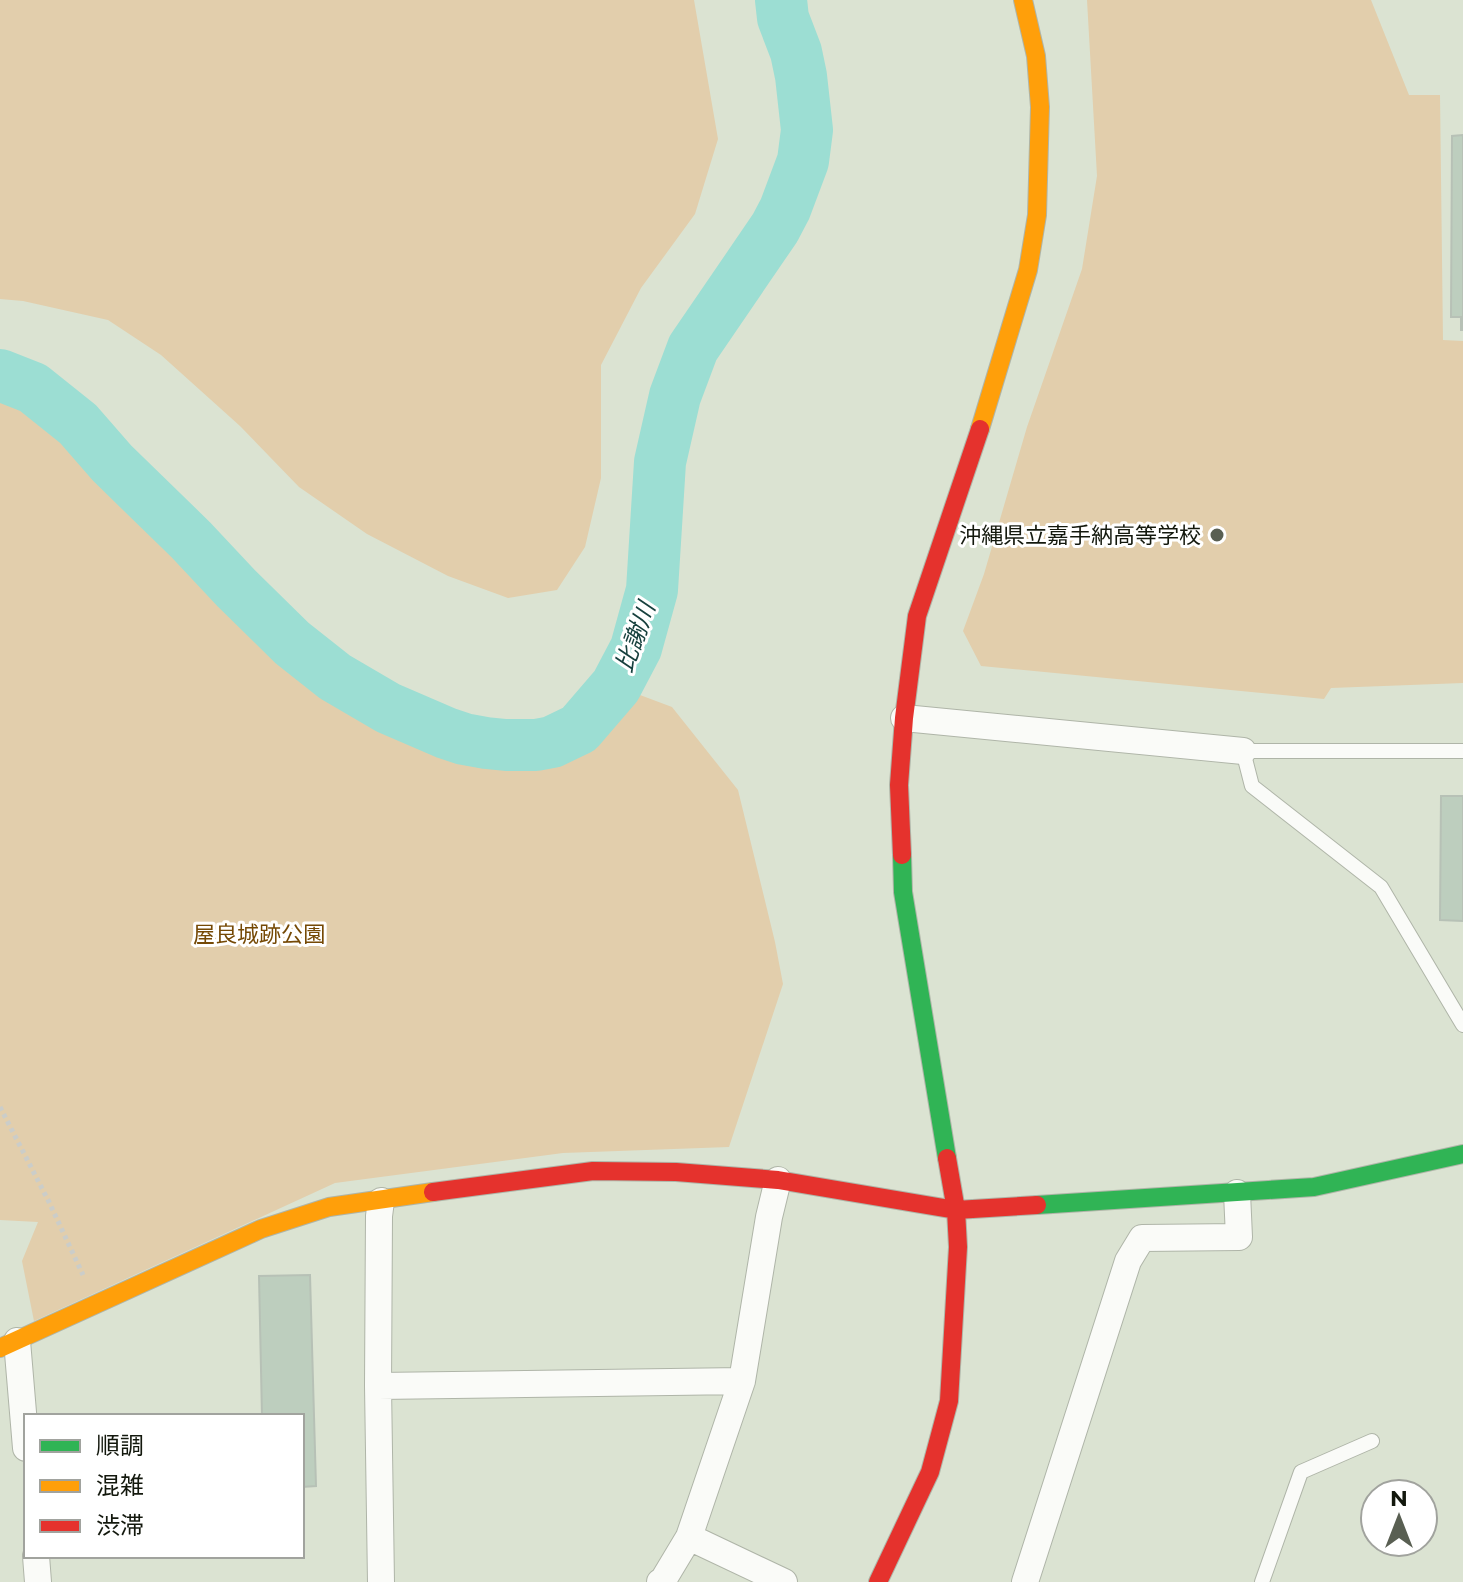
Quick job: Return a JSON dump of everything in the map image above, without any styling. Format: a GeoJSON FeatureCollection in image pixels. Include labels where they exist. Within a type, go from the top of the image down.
{"type":"FeatureCollection","features":[{"type":"Feature","properties":{"kind":"street"},"geometry":{"type":"LineString","coordinates":[[878,1582],[930,1472],[949,1401],[958,1247],[956,1210],[903,892],[899,785],[917,616],[993,391],[1028,270],[1037,215],[1040,107],[1036,56],[1023,0]]}},
{"type":"Feature","properties":{"kind":"street"},"geometry":{"type":"LineString","coordinates":[[904,718],[1243,751]]}},
{"type":"Feature","properties":{"kind":"street"},"geometry":{"type":"LineString","coordinates":[[24,1436],[8,1344],[261,1229],[329,1207],[593,1171],[676,1172],[778,1180],[956,1210],[1314,1187],[1463,1154]]}},
{"type":"Feature","properties":{"kind":"street"},"geometry":{"type":"LineString","coordinates":[[660,1582],[689,1537],[742,1381],[778,1180]]}},
{"type":"Feature","properties":{"kind":"street"},"geometry":{"type":"LineString","coordinates":[[1025,1582],[1128,1261],[1142,1238],[1239,1237],[1237,1193]]}},
{"type":"Feature","properties":{"kind":"street"},"geometry":{"type":"LineString","coordinates":[[381,1201],[378,1386],[381,1582]]}},
{"type":"Feature","properties":{"kind":"street"},"geometry":{"type":"LineString","coordinates":[[378,1386],[742,1381]]}},
{"type":"Feature","properties":{"kind":"street"},"geometry":{"type":"LineString","coordinates":[[689,1537],[784,1582]]}},
{"type":"Feature","properties":{"kind":"street"},"geometry":{"type":"LineString","coordinates":[[36,1558],[38,1582]]}},
{"type":"Feature","properties":{"kind":"lane"},"geometry":{"type":"LineString","coordinates":[[1463,751],[1243,751],[1252,786],[1381,887],[1463,1025]]}},
{"type":"Feature","properties":{"kind":"lane"},"geometry":{"type":"LineString","coordinates":[[1262,1582],[1301,1472],[1372,1441]]}},
{"type":"Feature","properties":{"kind":"path"},"geometry":{"type":"LineString","coordinates":[[0,1107],[97,1305]]}},
{"type":"Feature","properties":{"kind":"green space"},"geometry":{"type":"Polygon","coordinates":[[[0,0],[694,0],[718,139],[695,214],[641,288],[601,365],[601,478],[585,547],[557,590],[508,598],[448,576],[367,534],[299,487],[240,426],[161,355],[108,320],[23,301],[0,299],[0,0]]]}},
{"type":"Feature","properties":{"kind":"green space","name":"沖縄県立嘉手納高等学校"},"geometry":{"type":"Polygon","coordinates":[[[1087,0],[1371,0],[1409,95],[1440,95],[1443,340],[1463,341],[1463,683],[1331,688],[1324,699],[981,666],[963,631],[984,574],[1027,427],[1082,269],[1097,176],[1087,0]]]}},
{"type":"Feature","properties":{"kind":"green space","name":"屋良城跡公園"},"geometry":{"type":"Polygon","coordinates":[[[0,375],[63,412],[236,588],[388,708],[506,745],[579,728],[616,686],[672,707],[738,790],[783,984],[729,1147],[563,1153],[335,1183],[34,1321],[22,1261],[38,1222],[0,1220],[0,375]]]}},
{"type":"Feature","properties":{"kind":"building"},"geometry":{"type":"Polygon","coordinates":[[[1463,135],[1461,330],[1461,317],[1451,317],[1452,136],[1463,135]]]}},
{"type":"Feature","properties":{"kind":"building"},"geometry":{"type":"Polygon","coordinates":[[[1441,796],[1463,796],[1463,921],[1440,920],[1441,796]]]}},
{"type":"Feature","properties":{"kind":"building"},"geometry":{"type":"Polygon","coordinates":[[[310,1275],[316,1486],[304,1487],[304,1414],[262,1414],[259,1276],[310,1275]]]}},
{"type":"Feature","properties":{"kind":"waterway","name":"比謝川"},"geometry":{"type":"LineString","coordinates":[[0,375],[33,388],[78,424],[112,463],[236,588],[292,643],[335,677],[388,708],[464,739],[506,745],[552,742],[579,729],[616,686],[636,648],[652,590],[660,462],[675,396],[693,348],[775,228],[803,161],[807,130],[801,76],[783,18],[781,0]]}},
{"type":"Feature","properties":{"kind":"traffic: fast"},"geometry":{"type":"LineString","coordinates":[[902,855],[903,892],[947,1158]]}},
{"type":"Feature","properties":{"kind":"traffic: fast"},"geometry":{"type":"LineString","coordinates":[[1037,1205],[1314,1187],[1463,1154]]}},
{"type":"Feature","properties":{"kind":"traffic: slow"},"geometry":{"type":"LineString","coordinates":[[980,429],[1028,270],[1037,215],[1040,107],[1036,56],[1023,0]]}},
{"type":"Feature","properties":{"kind":"traffic: slow"},"geometry":{"type":"LineString","coordinates":[[0,1348],[261,1229],[329,1207],[433,1192]]}},
{"type":"Feature","properties":{"kind":"traffic: jam"},"geometry":{"type":"LineString","coordinates":[[902,855],[899,785],[917,616],[980,429]]}},
{"type":"Feature","properties":{"kind":"traffic: jam"},"geometry":{"type":"LineString","coordinates":[[878,1582],[930,1472],[949,1401],[958,1247],[956,1210],[947,1158]]}},
{"type":"Feature","properties":{"kind":"traffic: jam"},"geometry":{"type":"LineString","coordinates":[[433,1192],[593,1171],[676,1172],[778,1180],[956,1210],[1037,1205]]}},
{"type":"Feature","properties":{"kind":"place","name":"沖縄県立嘉手納高等学校"},"geometry":{"type":"Point","coordinates":[1217,535]}}]}
